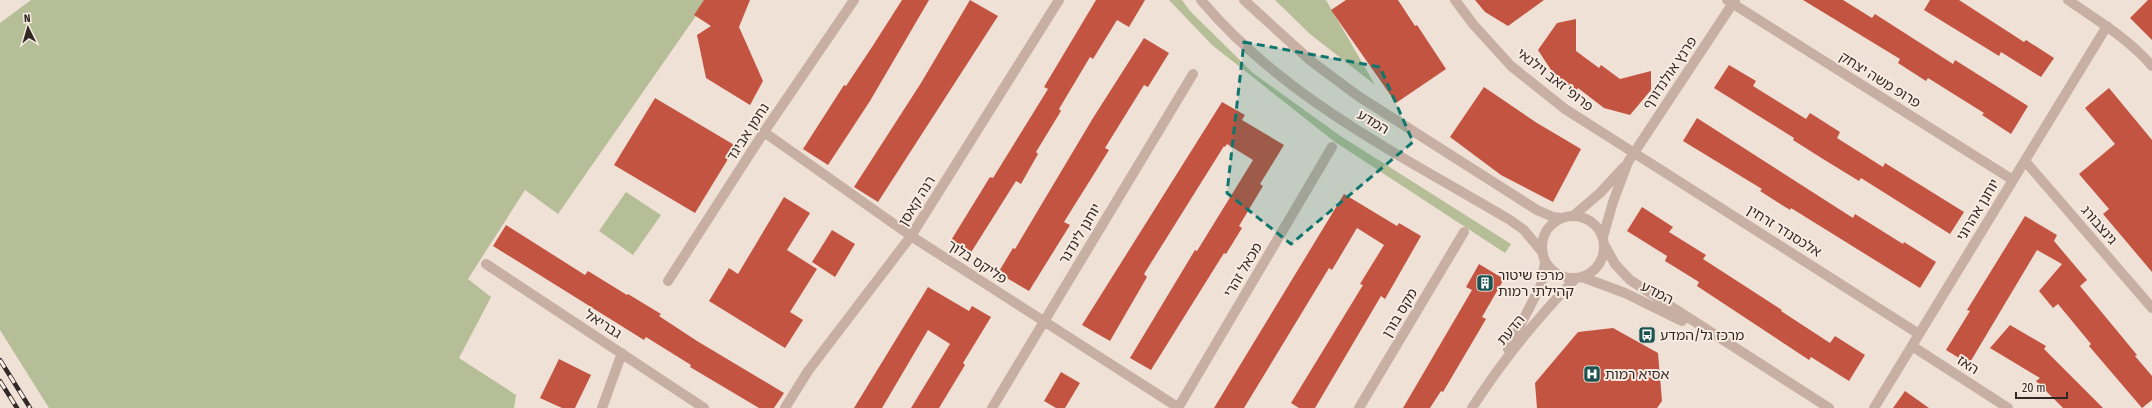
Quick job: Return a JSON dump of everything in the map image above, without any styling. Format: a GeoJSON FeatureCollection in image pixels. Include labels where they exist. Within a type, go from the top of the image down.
{"type":"FeatureCollection","features":[{"type":"Feature","properties":{"kind":"street","name":"נחמן אביגד"},"geometry":{"type":"LineString","coordinates":[[668,281],[764,132],[854,0]]}},
{"type":"Feature","properties":{"kind":"street","name":"רנה קאסן"},"geometry":{"type":"LineString","coordinates":[[785,408],[808,371],[911,236],[1059,0]]}},
{"type":"Feature","properties":{"kind":"street","name":"המדע"},"geometry":{"type":"LineString","coordinates":[[1201,0],[1213,15],[1267,66],[1336,117],[1510,220],[1524,230],[1544,257]]}},
{"type":"Feature","properties":{"kind":"street","name":"המדע"},"geometry":{"type":"LineString","coordinates":[[1244,0],[1311,61],[1358,96],[1537,210],[1553,217],[1562,218]]}},
{"type":"Feature","properties":{"kind":"street","name":"פרופ' זאב וילנאי"},"geometry":{"type":"LineString","coordinates":[[1455,0],[1473,24],[1511,66],[1565,109],[1634,152]]}},
{"type":"Feature","properties":{"kind":"street"},"geometry":{"type":"LineString","coordinates":[[2068,0],[2107,26],[2144,56],[2152,66]]}},
{"type":"Feature","properties":{"kind":"street","name":"פרנץ אולנדורף"},"geometry":{"type":"LineString","coordinates":[[1604,242],[1613,202],[1628,162],[1731,1]]}},
{"type":"Feature","properties":{"kind":"street","name":"פרופ משה יצחק"},"geometry":{"type":"LineString","coordinates":[[1731,1],[2013,180]]}},
{"type":"Feature","properties":{"kind":"street","name":"יוחנן אהרוני"},"geometry":{"type":"LineString","coordinates":[[1874,408],[2107,26]]}},
{"type":"Feature","properties":{"kind":"street","name":"יוחנן לינדנר"},"geometry":{"type":"LineString","coordinates":[[992,408],[1193,74]]}},
{"type":"Feature","properties":{"kind":"street","name":"פליקס בלוך"},"geometry":{"type":"LineString","coordinates":[[764,132],[911,236],[1179,408]]}},
{"type":"Feature","properties":{"kind":"street","name":"מכאל זהרי"},"geometry":{"type":"LineString","coordinates":[[1179,408],[1332,147]]}},
{"type":"Feature","properties":{"kind":"street","name":"אלכסנדר זרחין"},"geometry":{"type":"LineString","coordinates":[[1634,152],[1919,334]]}},
{"type":"Feature","properties":{"kind":"street","name":"גינצבורג"},"geometry":{"type":"LineString","coordinates":[[2025,161],[2152,308]]}},
{"type":"Feature","properties":{"kind":"street","name":"פרנץ אולנדורף"},"geometry":{"type":"LineString","coordinates":[[1573,216],[1600,193],[1628,162]]}},
{"type":"Feature","properties":{"kind":"street"},"geometry":{"type":"LineString","coordinates":[[1573,216],[1588,220],[1595,224],[1604,242],[1601,262],[1589,274],[1579,278],[1558,274],[1544,257],[1542,244],[1548,228],[1562,218],[1573,216]]}},
{"type":"Feature","properties":{"kind":"street","name":"מקס בורן"},"geometry":{"type":"LineString","coordinates":[[1359,408],[1464,232]]}},
{"type":"Feature","properties":{"kind":"street","name":"המדע"},"geometry":{"type":"LineString","coordinates":[[1604,242],[1615,264],[1630,280],[1829,408]]}},
{"type":"Feature","properties":{"kind":"street","name":"הדעת"},"geometry":{"type":"LineString","coordinates":[[1472,408],[1500,365],[1541,285],[1544,257]]}},
{"type":"Feature","properties":{"kind":"street","name":"גבריאל"},"geometry":{"type":"LineString","coordinates":[[486,264],[704,408]]}},
{"type":"Feature","properties":{"kind":"street","name":"המדע"},"geometry":{"type":"LineString","coordinates":[[1579,278],[1625,293],[1718,338]]}},
{"type":"Feature","properties":{"kind":"street","name":"הדעת"},"geometry":{"type":"LineString","coordinates":[[1500,365],[1558,296],[1579,278]]}},
{"type":"Feature","properties":{"kind":"street","name":"האז"},"geometry":{"type":"LineString","coordinates":[[1912,346],[2008,408]]}},
{"type":"Feature","properties":{"kind":"street"},"geometry":{"type":"LineString","coordinates":[[602,408],[622,353]]}},
{"type":"Feature","properties":{"kind":"highlighted area"},"geometry":{"type":"Polygon","coordinates":[[[1244,42],[1380,67],[1413,142],[1291,244],[1227,193],[1244,42]]]}},
{"type":"Feature","properties":{"kind":"green space"},"geometry":{"type":"Polygon","coordinates":[[[31,0],[707,0],[558,214],[525,190],[468,279],[491,297],[459,358],[516,395],[514,408],[49,408],[0,330],[0,23],[31,0]]]}},
{"type":"Feature","properties":{"kind":"green space"},"geometry":{"type":"Polygon","coordinates":[[[1169,0],[1182,0],[1190,11],[1253,73],[1339,135],[1511,244],[1505,253],[1335,142],[1212,45],[1169,0]]]}},
{"type":"Feature","properties":{"kind":"green space"},"geometry":{"type":"Polygon","coordinates":[[[1275,0],[1326,0],[1375,85],[1310,34],[1275,0]]]}},
{"type":"Feature","properties":{"kind":"green space"},"geometry":{"type":"Polygon","coordinates":[[[626,192],[661,215],[633,255],[599,231],[626,192]]]}},
{"type":"Feature","properties":{"kind":"building"},"geometry":{"type":"Polygon","coordinates":[[[704,0],[750,0],[739,27],[763,81],[750,105],[706,78],[697,35],[711,26],[694,15],[704,0]]]}},
{"type":"Feature","properties":{"kind":"building"},"geometry":{"type":"Polygon","coordinates":[[[902,0],[929,0],[870,101],[828,165],[803,149],[844,85],[846,86],[902,0]]]}},
{"type":"Feature","properties":{"kind":"building"},"geometry":{"type":"Polygon","coordinates":[[[970,0],[998,16],[878,202],[854,187],[921,83],[970,0]]]}},
{"type":"Feature","properties":{"kind":"building"},"geometry":{"type":"Polygon","coordinates":[[[1096,0],[1145,0],[1129,27],[1117,20],[1093,59],[1090,57],[1059,109],[1061,111],[1036,152],[1038,154],[1021,184],[1016,181],[970,254],[950,242],[990,177],[993,178],[1048,89],[1044,87],[1096,0]]]}},
{"type":"Feature","properties":{"kind":"building"},"geometry":{"type":"Polygon","coordinates":[[[1346,0],[1398,0],[1415,26],[1417,25],[1446,69],[1396,103],[1331,10],[1346,0]]]}},
{"type":"Feature","properties":{"kind":"building"},"geometry":{"type":"Polygon","coordinates":[[[1475,0],[1544,0],[1508,26],[1485,12],[1475,0]]]}},
{"type":"Feature","properties":{"kind":"building"},"geometry":{"type":"Polygon","coordinates":[[[1803,0],[1843,0],[1872,18],[1875,14],[1953,64],[1955,60],[2028,106],[2011,134],[1982,115],[1984,113],[1928,78],[1926,81],[1898,63],[1900,59],[1803,0]]]}},
{"type":"Feature","properties":{"kind":"building"},"geometry":{"type":"Polygon","coordinates":[[[1930,0],[1959,0],[2024,42],[2026,40],[2054,58],[2041,77],[2001,52],[1999,56],[1924,10],[1930,0]]]}},
{"type":"Feature","properties":{"kind":"building"},"geometry":{"type":"Polygon","coordinates":[[[2148,0],[2152,0],[2152,40],[2130,18],[2148,0]]]}},
{"type":"Feature","properties":{"kind":"building"},"geometry":{"type":"Polygon","coordinates":[[[1576,19],[1576,51],[1599,68],[1601,65],[1620,79],[1651,71],[1651,90],[1630,115],[1604,108],[1578,88],[1576,91],[1553,73],[1538,50],[1557,23],[1576,19]]]}},
{"type":"Feature","properties":{"kind":"building"},"geometry":{"type":"Polygon","coordinates":[[[1144,38],[1169,53],[1148,87],[1144,85],[1105,148],[1109,150],[1064,222],[1070,225],[1029,291],[998,273],[1013,248],[1015,249],[1093,118],[1144,38]]]}},
{"type":"Feature","properties":{"kind":"building"},"geometry":{"type":"Polygon","coordinates":[[[1729,65],[1756,81],[1753,86],[1806,119],[1810,113],[1840,132],[1837,138],[1883,167],[1885,163],[1964,212],[1950,234],[1861,178],[1859,181],[1823,159],[1793,140],[1794,138],[1714,88],[1729,65]]]}},
{"type":"Feature","properties":{"kind":"building"},"geometry":{"type":"Polygon","coordinates":[[[1484,87],[1537,123],[1581,149],[1553,202],[1501,175],[1450,137],[1484,87]]]}},
{"type":"Feature","properties":{"kind":"building"},"geometry":{"type":"Polygon","coordinates":[[[2109,88],[2152,140],[2152,272],[2103,214],[2109,209],[2079,174],[2115,144],[2085,108],[2109,88]]]}},
{"type":"Feature","properties":{"kind":"building"},"geometry":{"type":"Polygon","coordinates":[[[655,98],[736,146],[695,213],[614,165],[655,98]]]}},
{"type":"Feature","properties":{"kind":"building"},"geometry":{"type":"Polygon","coordinates":[[[1222,102],[1245,115],[1242,120],[1284,145],[1260,184],[1263,186],[1239,226],[1242,228],[1226,254],[1224,253],[1151,370],[1130,358],[1195,250],[1197,251],[1253,160],[1227,144],[1225,147],[1224,146],[1144,274],[1147,277],[1110,341],[1082,325],[1222,102]]]}},
{"type":"Feature","properties":{"kind":"building"},"geometry":{"type":"Polygon","coordinates":[[[1697,118],[1853,218],[1855,214],[1903,244],[1904,242],[1936,262],[1920,288],[1791,208],[1790,210],[1760,191],[1762,189],[1683,141],[1697,118]]]}},
{"type":"Feature","properties":{"kind":"building"},"geometry":{"type":"Polygon","coordinates":[[[1344,194],[1397,226],[1399,223],[1421,236],[1385,299],[1381,296],[1315,408],[1299,408],[1291,403],[1363,285],[1360,284],[1384,245],[1357,228],[1332,270],[1329,268],[1244,408],[1214,408],[1344,194]]]}},
{"type":"Feature","properties":{"kind":"building"},"geometry":{"type":"Polygon","coordinates":[[[784,197],[810,213],[787,250],[817,269],[790,312],[803,320],[785,348],[709,301],[729,268],[738,274],[784,197]]]}},
{"type":"Feature","properties":{"kind":"building"},"geometry":{"type":"Polygon","coordinates":[[[1642,207],[1673,227],[1669,232],[1706,255],[1703,259],[1782,310],[1781,311],[1830,343],[1835,336],[1865,355],[1849,381],[1811,357],[1809,360],[1697,286],[1699,282],[1665,261],[1667,256],[1627,231],[1642,207]]]}},
{"type":"Feature","properties":{"kind":"building"},"geometry":{"type":"Polygon","coordinates":[[[2025,216],[2057,235],[2054,241],[2087,280],[2080,286],[2137,355],[2135,356],[2152,376],[2152,400],[2142,408],[2089,346],[2091,344],[2058,304],[2053,308],[2039,291],[2062,264],[2037,250],[1969,364],[1946,350],[1970,311],[1967,310],[2025,216]]]}},
{"type":"Feature","properties":{"kind":"building"},"geometry":{"type":"Polygon","coordinates":[[[506,225],[585,275],[588,271],[627,295],[628,294],[661,314],[659,316],[697,341],[784,393],[774,408],[759,408],[690,367],[691,365],[646,337],[644,340],[493,246],[506,225]]]}},
{"type":"Feature","properties":{"kind":"building"},"geometry":{"type":"Polygon","coordinates":[[[832,230],[855,244],[835,277],[812,262],[832,230]]]}},
{"type":"Feature","properties":{"kind":"building"},"geometry":{"type":"Polygon","coordinates":[[[1479,264],[1504,279],[1482,317],[1486,319],[1443,392],[1441,391],[1430,408],[1403,408],[1472,290],[1466,287],[1479,264]]]}},
{"type":"Feature","properties":{"kind":"building"},"geometry":{"type":"Polygon","coordinates":[[[928,287],[969,311],[972,306],[991,317],[963,363],[965,365],[939,408],[911,408],[950,344],[928,330],[882,408],[854,408],[928,287]]]}},
{"type":"Feature","properties":{"kind":"building"},"geometry":{"type":"Polygon","coordinates":[[[2010,325],[2046,346],[2044,349],[2103,408],[2063,408],[2036,381],[2040,378],[1990,348],[2010,325]]]}},
{"type":"Feature","properties":{"kind":"building"},"geometry":{"type":"Polygon","coordinates":[[[1613,328],[1658,353],[1662,401],[1657,408],[1537,408],[1535,383],[1578,332],[1613,328]]]}},
{"type":"Feature","properties":{"kind":"building"},"geometry":{"type":"Polygon","coordinates":[[[559,359],[591,375],[575,408],[562,408],[540,398],[559,359]]]}},
{"type":"Feature","properties":{"kind":"building"},"geometry":{"type":"Polygon","coordinates":[[[1061,372],[1080,383],[1065,408],[1056,408],[1044,401],[1061,372]]]}},
{"type":"Feature","properties":{"kind":"building"},"geometry":{"type":"Polygon","coordinates":[[[1905,391],[1929,408],[1893,408],[1905,391]]]}},
{"type":"Feature","properties":{"kind":"railway"},"geometry":{"type":"LineString","coordinates":[[0,360],[30,408]]}},
{"type":"Feature","properties":{"kind":"railway"},"geometry":{"type":"LineString","coordinates":[[0,381],[17,408]]}},
{"type":"Feature","properties":{"kind":"place","name":"מרכז שיטור קהילתי רמות"},"geometry":{"type":"Point","coordinates":[1485,283]}},
{"type":"Feature","properties":{"kind":"place","name":"מרכז גל/המדע"},"geometry":{"type":"Point","coordinates":[1647,335]}},
{"type":"Feature","properties":{"kind":"place","name":"אסיא רמות"},"geometry":{"type":"Point","coordinates":[1592,374]}}]}
